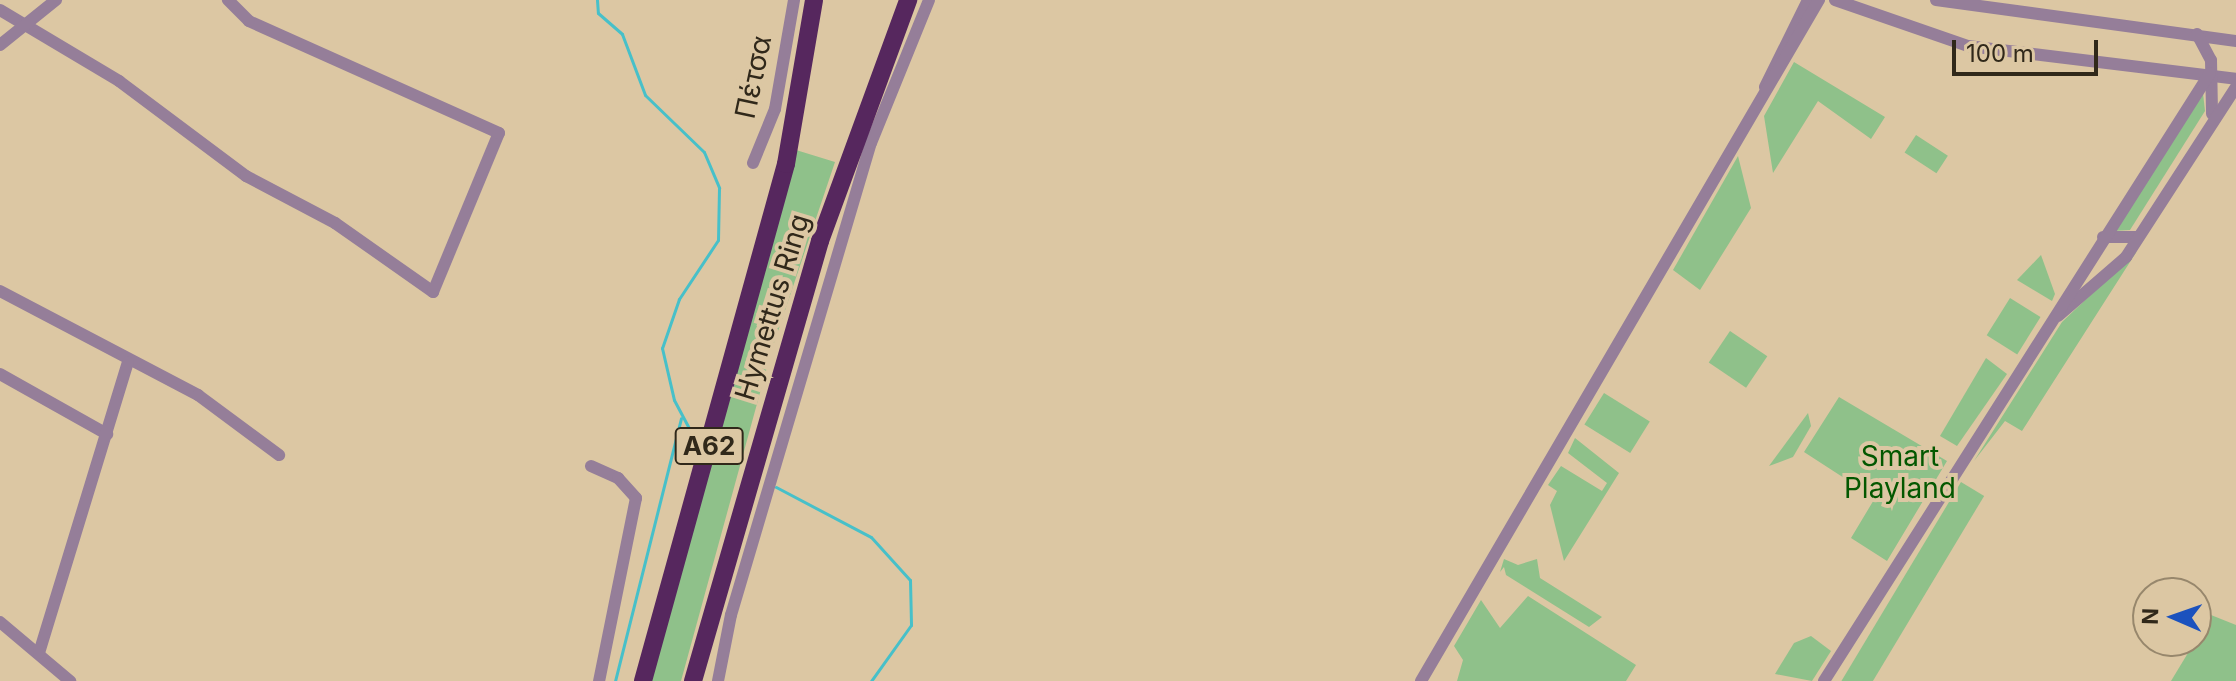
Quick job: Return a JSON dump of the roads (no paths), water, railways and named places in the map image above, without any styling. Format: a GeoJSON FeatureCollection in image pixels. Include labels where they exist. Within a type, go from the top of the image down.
{"type":"FeatureCollection","features":[{"type":"Feature","properties":{"kind":"highway","name":"Hymettus Ring"},"geometry":{"type":"LineString","coordinates":[[643,681],[786,164],[814,0]]}},
{"type":"Feature","properties":{"kind":"highway","name":"Hymettus Ring"},"geometry":{"type":"LineString","coordinates":[[693,681],[820,241],[908,0]]}},
{"type":"Feature","properties":{"kind":"street"},"geometry":{"type":"LineString","coordinates":[[0,45],[19,26],[56,0]]}},
{"type":"Feature","properties":{"kind":"street"},"geometry":{"type":"LineString","coordinates":[[0,10],[19,26],[119,81],[246,176],[335,223],[433,292],[499,133],[249,21],[228,0]]}},
{"type":"Feature","properties":{"kind":"street","name":"Πέτσα"},"geometry":{"type":"LineString","coordinates":[[753,163],[775,109],[794,0]]}},
{"type":"Feature","properties":{"kind":"street"},"geometry":{"type":"LineString","coordinates":[[718,681],[731,615],[759,531],[871,143],[929,0]]}},
{"type":"Feature","properties":{"kind":"street"},"geometry":{"type":"LineString","coordinates":[[1421,681],[1819,0]]}},
{"type":"Feature","properties":{"kind":"street"},"geometry":{"type":"LineString","coordinates":[[1835,0],[1968,46],[2160,66],[2210,66],[2236,79]]}},
{"type":"Feature","properties":{"kind":"street"},"geometry":{"type":"LineString","coordinates":[[1936,0],[2009,15],[2197,34],[2236,41]]}},
{"type":"Feature","properties":{"kind":"street"},"geometry":{"type":"LineString","coordinates":[[1758,105],[1803,4]]}},
{"type":"Feature","properties":{"kind":"street"},"geometry":{"type":"LineString","coordinates":[[2197,34],[2210,66],[2211,117]]}},
{"type":"Feature","properties":{"kind":"street"},"geometry":{"type":"LineString","coordinates":[[1824,681],[1959,457],[2053,321],[2210,66],[2236,41]]}},
{"type":"Feature","properties":{"kind":"street"},"geometry":{"type":"LineString","coordinates":[[2160,66],[2183,78],[2191,97]]}},
{"type":"Feature","properties":{"kind":"street"},"geometry":{"type":"LineString","coordinates":[[2053,321],[2118,265],[2211,117],[2236,87]]}},
{"type":"Feature","properties":{"kind":"street"},"geometry":{"type":"LineString","coordinates":[[2103,237],[2137,237]]}},
{"type":"Feature","properties":{"kind":"street"},"geometry":{"type":"LineString","coordinates":[[0,291],[128,362],[198,395],[279,455]]}},
{"type":"Feature","properties":{"kind":"street"},"geometry":{"type":"LineString","coordinates":[[39,653],[128,362]]}},
{"type":"Feature","properties":{"kind":"street"},"geometry":{"type":"LineString","coordinates":[[0,374],[107,434]]}},
{"type":"Feature","properties":{"kind":"street"},"geometry":{"type":"LineString","coordinates":[[591,466],[618,478],[636,498],[599,681]]}},
{"type":"Feature","properties":{"kind":"street"},"geometry":{"type":"LineString","coordinates":[[716,599],[731,615]]}},
{"type":"Feature","properties":{"kind":"street"},"geometry":{"type":"LineString","coordinates":[[0,622],[70,681]]}},
{"type":"Feature","properties":{"kind":"waterway"},"geometry":{"type":"LineString","coordinates":[[597,0],[598,13],[622,34],[645,95],[704,152],[719,188],[718,240],[679,299],[662,348],[674,400],[690,430]]}},
{"type":"Feature","properties":{"kind":"waterway"},"geometry":{"type":"LineString","coordinates":[[615,681],[681,418]]}},
{"type":"Feature","properties":{"kind":"waterway"},"geometry":{"type":"LineString","coordinates":[[776,487],[871,537],[910,580],[911,625],[871,681]]}},
{"type":"Feature","properties":{"kind":"park label","name":"Smart Playland"},"geometry":{"type":"Point","coordinates":[1900,472]}}]}
